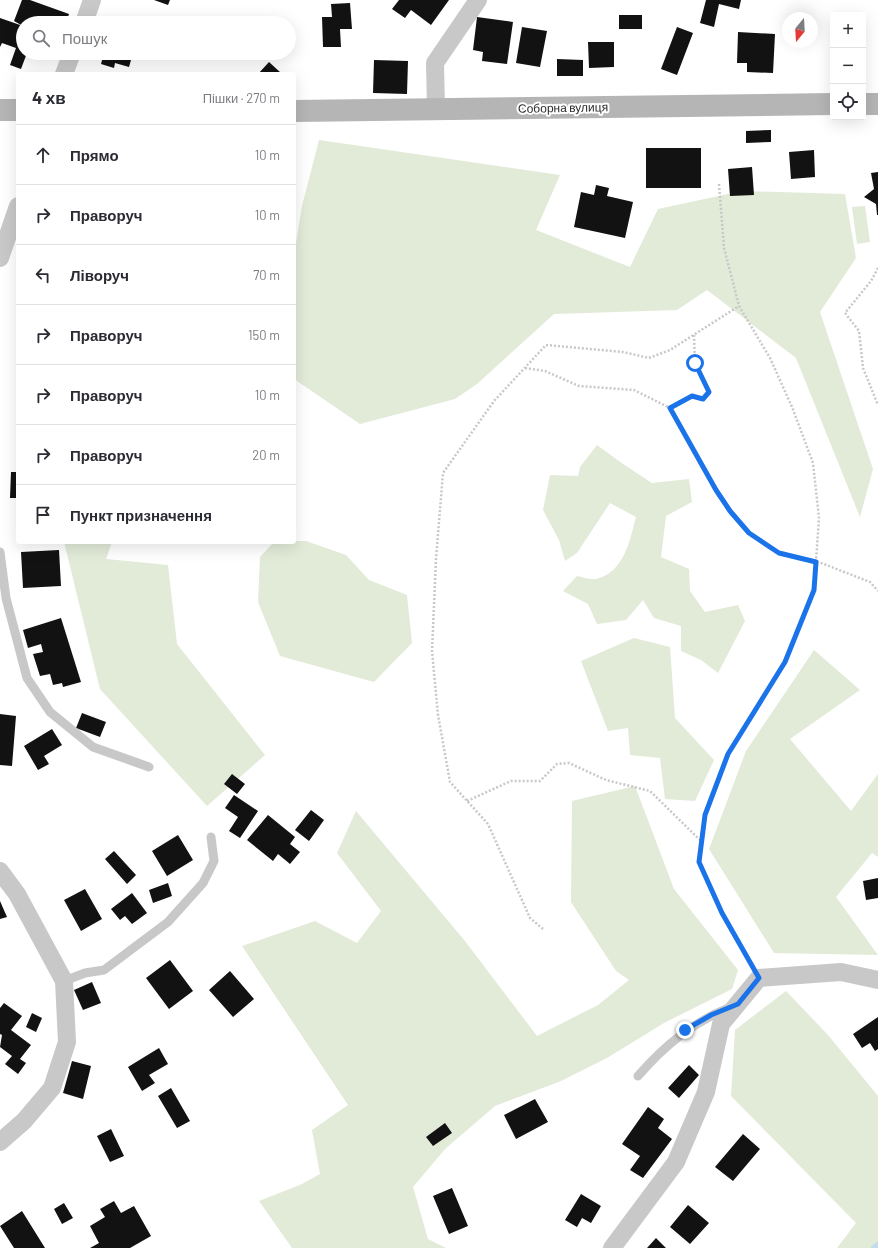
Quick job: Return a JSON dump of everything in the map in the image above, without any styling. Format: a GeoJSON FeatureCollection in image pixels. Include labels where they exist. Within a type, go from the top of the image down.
{"type":"FeatureCollection","features":[{"type":"Feature","properties":{"kind":"main road","name":"Соборна вулиця"},"geometry":{"type":"LineString","coordinates":[[296,111],[830,104]]}},
{"type":"Feature","properties":{"kind":"main road"},"geometry":{"type":"LineString","coordinates":[[866,104],[878,104]]}},
{"type":"Feature","properties":{"kind":"main road"},"geometry":{"type":"LineString","coordinates":[[0,110],[16,110]]}},
{"type":"Feature","properties":{"kind":"street"},"geometry":{"type":"LineString","coordinates":[[86,16],[92,0]]}},
{"type":"Feature","properties":{"kind":"street"},"geometry":{"type":"LineString","coordinates":[[436,108],[435,63],[478,0]]}},
{"type":"Feature","properties":{"kind":"street"},"geometry":{"type":"LineString","coordinates":[[65,72],[69,60]]}},
{"type":"Feature","properties":{"kind":"street"},"geometry":{"type":"LineString","coordinates":[[0,258],[16,212]]}},
{"type":"Feature","properties":{"kind":"street"},"geometry":{"type":"LineString","coordinates":[[0,871],[17,894],[64,981],[67,1042],[52,1088],[24,1121],[0,1142]]}},
{"type":"Feature","properties":{"kind":"street"},"geometry":{"type":"LineString","coordinates":[[612,1248],[676,1162],[706,1092],[721,1024],[759,978],[841,972],[878,980]]}},
{"type":"Feature","properties":{"kind":"lane"},"geometry":{"type":"LineString","coordinates":[[0,552],[6,598],[26,678],[50,712],[93,746],[148,767]]}},
{"type":"Feature","properties":{"kind":"lane"},"geometry":{"type":"LineString","coordinates":[[64,981],[86,973],[104,970],[168,922],[203,883],[214,861],[211,837]]}},
{"type":"Feature","properties":{"kind":"lane"},"geometry":{"type":"LineString","coordinates":[[638,1076],[657,1055],[685,1030],[711,1015],[738,1004]]}},
{"type":"Feature","properties":{"kind":"path"},"geometry":{"type":"LineString","coordinates":[[719,184],[724,248],[739,306],[770,358],[792,406],[813,463],[818,518],[814,590],[785,662],[728,754],[705,815],[699,862],[722,913],[759,978]]}},
{"type":"Feature","properties":{"kind":"path"},"geometry":{"type":"LineString","coordinates":[[878,268],[871,281],[846,313],[859,331],[863,368],[878,405]]}},
{"type":"Feature","properties":{"kind":"path"},"geometry":{"type":"LineString","coordinates":[[543,928],[530,918],[488,824],[450,782],[438,715],[432,651],[436,559],[443,473],[494,401],[546,345],[623,352],[649,358],[670,350],[739,306]]}},
{"type":"Feature","properties":{"kind":"path"},"geometry":{"type":"LineString","coordinates":[[670,408],[692,396],[703,399],[709,392],[695,363],[694,335]]}},
{"type":"Feature","properties":{"kind":"path"},"geometry":{"type":"LineString","coordinates":[[525,368],[545,371],[579,386],[634,390],[670,408],[716,490],[730,511],[749,533],[779,553],[816,562],[870,582],[878,591]]}},
{"type":"Feature","properties":{"kind":"path"},"geometry":{"type":"LineString","coordinates":[[467,801],[511,781],[540,781],[557,764],[569,763],[606,780],[650,791],[702,842]]}},
{"type":"Feature","properties":{"kind":"green space"},"geometry":{"type":"Polygon","coordinates":[[[319,140],[560,175],[536,230],[630,267],[658,209],[742,191],[845,194],[856,258],[820,312],[873,469],[860,517],[796,358],[707,290],[677,310],[554,314],[477,384],[455,399],[360,424],[296,380],[296,243],[302,206],[319,140]]]}},
{"type":"Feature","properties":{"kind":"green space"},"geometry":{"type":"Polygon","coordinates":[[[865,206],[870,242],[857,244],[852,207],[865,206]]]}},
{"type":"Feature","properties":{"kind":"green space"},"geometry":{"type":"Polygon","coordinates":[[[597,445],[652,483],[689,479],[692,502],[666,516],[661,557],[689,569],[690,591],[705,612],[738,605],[745,621],[718,673],[701,660],[681,651],[681,626],[654,618],[643,600],[626,620],[597,624],[588,604],[563,591],[577,576],[596,579],[606,576],[613,570],[619,563],[628,545],[636,517],[610,503],[577,553],[565,561],[559,540],[543,510],[550,475],[578,476],[580,467],[597,445]]]}},
{"type":"Feature","properties":{"kind":"green space"},"geometry":{"type":"Polygon","coordinates":[[[296,541],[306,541],[346,555],[369,580],[407,595],[412,643],[374,682],[280,656],[258,602],[260,557],[272,544],[296,544],[296,541]]]}},
{"type":"Feature","properties":{"kind":"green space"},"geometry":{"type":"Polygon","coordinates":[[[64,544],[111,544],[106,559],[168,565],[177,644],[265,755],[207,806],[100,689],[64,544]]]}},
{"type":"Feature","properties":{"kind":"green space"},"geometry":{"type":"Polygon","coordinates":[[[634,638],[670,647],[675,718],[714,760],[695,801],[665,799],[660,758],[630,755],[628,728],[608,731],[581,661],[634,638]]]}},
{"type":"Feature","properties":{"kind":"green space"},"geometry":{"type":"Polygon","coordinates":[[[814,650],[860,690],[790,739],[851,811],[878,774],[878,857],[872,853],[836,897],[878,955],[774,953],[709,849],[746,751],[814,650]]]}},
{"type":"Feature","properties":{"kind":"green space"},"geometry":{"type":"Polygon","coordinates":[[[635,786],[674,889],[738,970],[732,989],[664,1023],[607,1058],[561,1081],[495,1106],[445,1149],[413,1187],[428,1239],[446,1248],[292,1248],[259,1201],[302,1184],[320,1174],[312,1130],[348,1105],[242,946],[315,921],[357,943],[381,911],[337,853],[356,811],[465,941],[537,1036],[598,1005],[629,980],[616,971],[571,902],[572,801],[635,786]]]}},
{"type":"Feature","properties":{"kind":"green space"},"geometry":{"type":"Polygon","coordinates":[[[786,991],[828,1035],[878,1096],[878,1248],[837,1248],[856,1223],[731,1096],[735,1030],[786,991]]]}},
{"type":"Feature","properties":{"kind":"building"},"geometry":{"type":"Polygon","coordinates":[[[22,0],[30,0],[69,14],[68,16],[16,16],[16,22],[14,21],[22,0]]]}},
{"type":"Feature","properties":{"kind":"building"},"geometry":{"type":"Polygon","coordinates":[[[154,0],[170,0],[168,5],[154,0]]]}},
{"type":"Feature","properties":{"kind":"building"},"geometry":{"type":"Polygon","coordinates":[[[399,0],[449,0],[431,25],[411,10],[405,18],[392,9],[399,0]]]}},
{"type":"Feature","properties":{"kind":"building"},"geometry":{"type":"Polygon","coordinates":[[[706,0],[741,0],[739,9],[719,4],[714,27],[700,23],[706,0]]]}},
{"type":"Feature","properties":{"kind":"building"},"geometry":{"type":"Polygon","coordinates":[[[350,3],[352,29],[340,29],[341,47],[323,47],[322,17],[332,17],[331,4],[350,3]]]}},
{"type":"Feature","properties":{"kind":"building"},"geometry":{"type":"Polygon","coordinates":[[[619,15],[642,15],[642,29],[619,29],[619,15]]]}},
{"type":"Feature","properties":{"kind":"building"},"geometry":{"type":"Polygon","coordinates":[[[477,17],[513,22],[507,64],[482,61],[483,52],[473,50],[477,17]]]}},
{"type":"Feature","properties":{"kind":"building"},"geometry":{"type":"Polygon","coordinates":[[[0,18],[16,24],[16,48],[2,43],[0,47],[0,18]]]}},
{"type":"Feature","properties":{"kind":"building"},"geometry":{"type":"Polygon","coordinates":[[[522,27],[547,31],[540,67],[516,63],[522,27]]]}},
{"type":"Feature","properties":{"kind":"building"},"geometry":{"type":"Polygon","coordinates":[[[677,27],[693,33],[677,75],[661,69],[677,27]]]}},
{"type":"Feature","properties":{"kind":"building"},"geometry":{"type":"Polygon","coordinates":[[[738,32],[775,34],[773,73],[747,72],[747,63],[737,63],[738,32]]]}},
{"type":"Feature","properties":{"kind":"building"},"geometry":{"type":"Polygon","coordinates":[[[588,42],[614,42],[614,67],[589,68],[588,42]]]}},
{"type":"Feature","properties":{"kind":"building"},"geometry":{"type":"Polygon","coordinates":[[[16,48],[16,60],[24,60],[21,69],[10,65],[16,48]]]}},
{"type":"Feature","properties":{"kind":"building"},"geometry":{"type":"Polygon","coordinates":[[[557,59],[583,60],[583,76],[557,76],[557,59]]]}},
{"type":"Feature","properties":{"kind":"building"},"geometry":{"type":"Polygon","coordinates":[[[102,60],[131,60],[129,67],[115,63],[114,68],[101,64],[102,60]]]}},
{"type":"Feature","properties":{"kind":"building"},"geometry":{"type":"Polygon","coordinates":[[[374,60],[408,61],[407,94],[373,93],[374,60]]]}},
{"type":"Feature","properties":{"kind":"building"},"geometry":{"type":"Polygon","coordinates":[[[269,62],[280,72],[260,72],[269,62]]]}},
{"type":"Feature","properties":{"kind":"building"},"geometry":{"type":"Polygon","coordinates":[[[771,130],[771,142],[746,143],[746,131],[771,130]]]}},
{"type":"Feature","properties":{"kind":"building"},"geometry":{"type":"Polygon","coordinates":[[[646,148],[701,148],[701,188],[646,188],[646,148]]]}},
{"type":"Feature","properties":{"kind":"building"},"geometry":{"type":"Polygon","coordinates":[[[814,150],[815,177],[791,179],[789,152],[814,150]]]}},
{"type":"Feature","properties":{"kind":"building"},"geometry":{"type":"Polygon","coordinates":[[[752,167],[754,195],[730,196],[728,169],[752,167]]]}},
{"type":"Feature","properties":{"kind":"building"},"geometry":{"type":"Polygon","coordinates":[[[878,172],[877,215],[876,204],[864,197],[874,189],[871,173],[878,172]]]}},
{"type":"Feature","properties":{"kind":"building"},"geometry":{"type":"Polygon","coordinates":[[[596,185],[609,188],[607,196],[633,202],[625,238],[574,227],[581,192],[594,195],[596,185]]]}},
{"type":"Feature","properties":{"kind":"building"},"geometry":{"type":"Polygon","coordinates":[[[11,472],[16,472],[16,498],[10,498],[11,472]]]}},
{"type":"Feature","properties":{"kind":"building"},"geometry":{"type":"Polygon","coordinates":[[[59,550],[61,586],[23,588],[21,552],[59,550]]]}},
{"type":"Feature","properties":{"kind":"building"},"geometry":{"type":"Polygon","coordinates":[[[61,618],[81,682],[63,687],[62,683],[53,685],[50,674],[40,676],[33,654],[43,652],[41,644],[28,648],[23,630],[61,618]]]}},
{"type":"Feature","properties":{"kind":"building"},"geometry":{"type":"Polygon","coordinates":[[[82,713],[106,722],[100,737],[76,728],[82,713]]]}},
{"type":"Feature","properties":{"kind":"building"},"geometry":{"type":"Polygon","coordinates":[[[0,714],[16,716],[12,766],[0,765],[0,714]]]}},
{"type":"Feature","properties":{"kind":"building"},"geometry":{"type":"Polygon","coordinates":[[[52,729],[62,745],[44,756],[49,764],[38,770],[24,746],[52,729]]]}},
{"type":"Feature","properties":{"kind":"building"},"geometry":{"type":"Polygon","coordinates":[[[232,774],[245,784],[237,794],[224,784],[232,774]]]}},
{"type":"Feature","properties":{"kind":"building"},"geometry":{"type":"Polygon","coordinates":[[[234,795],[258,811],[240,838],[229,831],[238,817],[225,808],[234,795]]]}},
{"type":"Feature","properties":{"kind":"building"},"geometry":{"type":"Polygon","coordinates":[[[311,810],[324,820],[309,841],[295,830],[311,810]]]}},
{"type":"Feature","properties":{"kind":"building"},"geometry":{"type":"Polygon","coordinates":[[[268,815],[295,837],[290,844],[300,852],[290,864],[278,854],[273,861],[247,840],[268,815]]]}},
{"type":"Feature","properties":{"kind":"building"},"geometry":{"type":"Polygon","coordinates":[[[178,835],[193,860],[167,876],[152,851],[178,835]]]}},
{"type":"Feature","properties":{"kind":"building"},"geometry":{"type":"Polygon","coordinates":[[[114,851],[136,875],[127,884],[105,859],[114,851]]]}},
{"type":"Feature","properties":{"kind":"building"},"geometry":{"type":"Polygon","coordinates":[[[878,878],[878,898],[866,900],[863,881],[878,878]]]}},
{"type":"Feature","properties":{"kind":"building"},"geometry":{"type":"Polygon","coordinates":[[[168,883],[172,896],[153,903],[149,890],[168,883]]]}},
{"type":"Feature","properties":{"kind":"building"},"geometry":{"type":"Polygon","coordinates":[[[85,889],[102,919],[81,931],[64,900],[85,889]]]}},
{"type":"Feature","properties":{"kind":"building"},"geometry":{"type":"Polygon","coordinates":[[[132,893],[147,913],[132,924],[125,916],[120,920],[111,909],[132,893]]]}},
{"type":"Feature","properties":{"kind":"building"},"geometry":{"type":"Polygon","coordinates":[[[0,901],[7,917],[0,919],[0,901]]]}},
{"type":"Feature","properties":{"kind":"building"},"geometry":{"type":"Polygon","coordinates":[[[170,960],[193,991],[169,1009],[146,978],[170,960]]]}},
{"type":"Feature","properties":{"kind":"building"},"geometry":{"type":"Polygon","coordinates":[[[230,971],[254,999],[233,1017],[209,990],[230,971]]]}},
{"type":"Feature","properties":{"kind":"building"},"geometry":{"type":"Polygon","coordinates":[[[92,982],[101,1003],[83,1010],[74,990],[92,982]]]}},
{"type":"Feature","properties":{"kind":"building"},"geometry":{"type":"Polygon","coordinates":[[[4,1003],[22,1016],[11,1030],[31,1045],[20,1059],[26,1063],[18,1074],[5,1064],[12,1056],[0,1047],[2,1035],[0,1034],[0,1008],[4,1003]]]}},
{"type":"Feature","properties":{"kind":"building"},"geometry":{"type":"Polygon","coordinates":[[[32,1013],[42,1018],[36,1032],[26,1027],[32,1013]]]}},
{"type":"Feature","properties":{"kind":"building"},"geometry":{"type":"Polygon","coordinates":[[[878,1017],[878,1049],[875,1051],[870,1043],[862,1048],[853,1034],[878,1017]]]}},
{"type":"Feature","properties":{"kind":"building"},"geometry":{"type":"Polygon","coordinates":[[[159,1048],[168,1064],[149,1075],[155,1083],[142,1091],[128,1067],[159,1048]]]}},
{"type":"Feature","properties":{"kind":"building"},"geometry":{"type":"Polygon","coordinates":[[[72,1061],[91,1066],[83,1099],[63,1093],[72,1061]]]}},
{"type":"Feature","properties":{"kind":"building"},"geometry":{"type":"Polygon","coordinates":[[[689,1065],[699,1075],[679,1098],[668,1088],[689,1065]]]}},
{"type":"Feature","properties":{"kind":"building"},"geometry":{"type":"Polygon","coordinates":[[[171,1088],[190,1121],[177,1128],[158,1096],[171,1088]]]}},
{"type":"Feature","properties":{"kind":"building"},"geometry":{"type":"Polygon","coordinates":[[[535,1099],[548,1122],[516,1139],[504,1115],[535,1099]]]}},
{"type":"Feature","properties":{"kind":"building"},"geometry":{"type":"Polygon","coordinates":[[[648,1107],[664,1119],[658,1128],[672,1139],[643,1178],[630,1170],[640,1156],[622,1144],[648,1107]]]}},
{"type":"Feature","properties":{"kind":"building"},"geometry":{"type":"Polygon","coordinates":[[[445,1123],[452,1133],[433,1146],[426,1137],[445,1123]]]}},
{"type":"Feature","properties":{"kind":"building"},"geometry":{"type":"Polygon","coordinates":[[[111,1129],[124,1156],[110,1162],[97,1136],[111,1129]]]}},
{"type":"Feature","properties":{"kind":"building"},"geometry":{"type":"Polygon","coordinates":[[[743,1134],[760,1149],[733,1181],[715,1167],[743,1134]]]}},
{"type":"Feature","properties":{"kind":"building"},"geometry":{"type":"Polygon","coordinates":[[[452,1188],[468,1226],[449,1234],[433,1196],[452,1188]]]}},
{"type":"Feature","properties":{"kind":"building"},"geometry":{"type":"Polygon","coordinates":[[[581,1194],[601,1206],[591,1223],[582,1218],[577,1227],[565,1220],[581,1194]]]}},
{"type":"Feature","properties":{"kind":"building"},"geometry":{"type":"Polygon","coordinates":[[[114,1201],[121,1213],[134,1206],[151,1236],[130,1248],[90,1248],[99,1243],[90,1226],[105,1217],[100,1209],[114,1201]]]}},
{"type":"Feature","properties":{"kind":"building"},"geometry":{"type":"Polygon","coordinates":[[[64,1203],[73,1218],[62,1224],[54,1209],[64,1203]]]}},
{"type":"Feature","properties":{"kind":"building"},"geometry":{"type":"Polygon","coordinates":[[[688,1205],[709,1223],[690,1244],[670,1227],[688,1205]]]}},
{"type":"Feature","properties":{"kind":"building"},"geometry":{"type":"Polygon","coordinates":[[[22,1211],[45,1248],[14,1248],[0,1226],[22,1211]]]}},
{"type":"Feature","properties":{"kind":"building"},"geometry":{"type":"Polygon","coordinates":[[[656,1238],[666,1248],[647,1248],[656,1238]]]}},
{"type":"Feature","properties":{"kind":"waterway"},"geometry":{"type":"LineString","coordinates":[[874,1248],[878,1245]]}},
{"type":"Feature","properties":{"kind":"route"},"geometry":{"type":"LineString","coordinates":[[685,1030],[711,1015],[738,1004],[759,978],[722,913],[699,862],[705,815],[728,754],[785,662],[814,590],[816,562],[779,553],[749,533],[730,511],[716,490],[670,408],[692,396],[703,399],[709,392],[695,363]]}}]}
